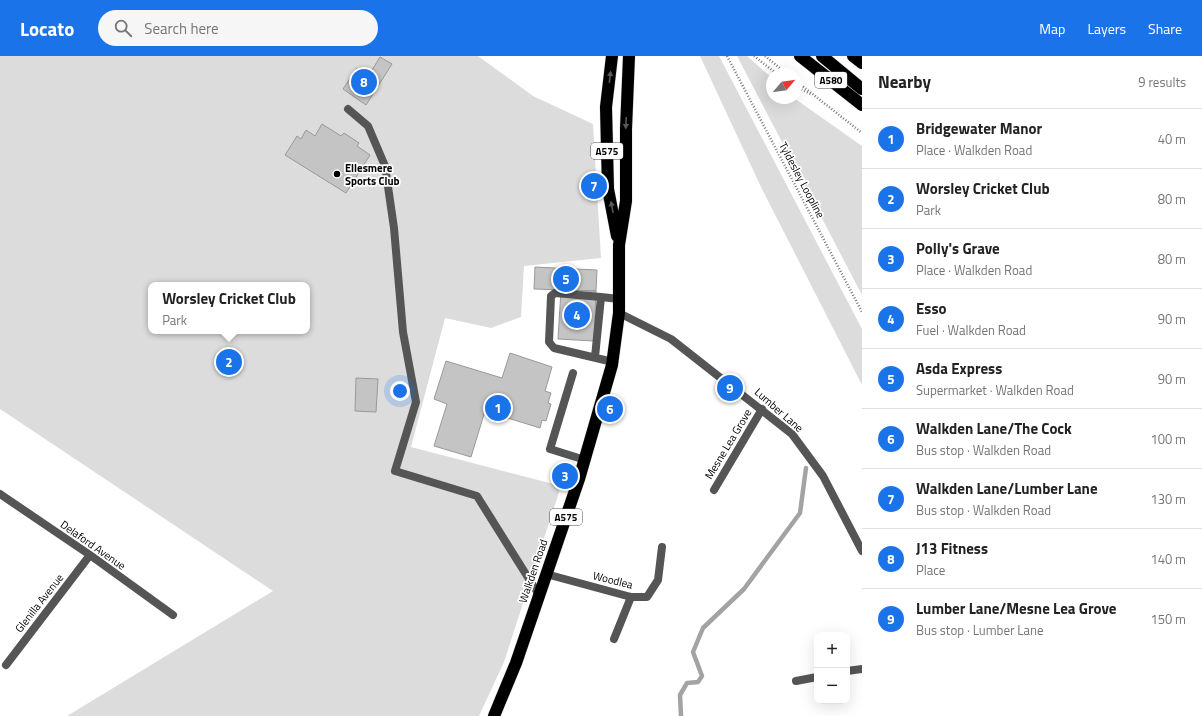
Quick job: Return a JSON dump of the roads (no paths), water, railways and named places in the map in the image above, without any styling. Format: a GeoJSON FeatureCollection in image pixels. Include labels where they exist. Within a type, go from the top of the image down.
{"type":"FeatureCollection","features":[{"type":"Feature","properties":{"kind":"highway","name":"Walkden Road"},"geometry":{"type":"LineString","coordinates":[[612,56],[606,107],[608,189],[619,245]]}},
{"type":"Feature","properties":{"kind":"highway","name":"Walkden Road"},"geometry":{"type":"LineString","coordinates":[[494,716],[516,662],[585,460],[613,362],[619,313],[619,245],[626,201],[626,129],[629,56]]}},
{"type":"Feature","properties":{"kind":"highway","name":"A580"},"geometry":{"type":"LineString","coordinates":[[800,56],[862,105]]}},
{"type":"Feature","properties":{"kind":"highway"},"geometry":{"type":"LineString","coordinates":[[822,56],[862,89]]}},
{"type":"Feature","properties":{"kind":"highway","name":"A580"},"geometry":{"type":"LineString","coordinates":[[853,56],[862,63]]}},
{"type":"Feature","properties":{"kind":"street"},"geometry":{"type":"LineString","coordinates":[[348,109],[368,126],[385,166],[394,228],[403,332],[416,402],[395,471],[478,496],[539,595]]}},
{"type":"Feature","properties":{"kind":"street"},"geometry":{"type":"LineString","coordinates":[[613,362],[554,348],[549,342],[552,296],[555,293],[619,298]]}},
{"type":"Feature","properties":{"kind":"street"},"geometry":{"type":"LineString","coordinates":[[595,357],[602,297]]}},
{"type":"Feature","properties":{"kind":"street","name":"Lumber Lane"},"geometry":{"type":"LineString","coordinates":[[619,313],[671,339],[792,434],[823,476],[862,551]]}},
{"type":"Feature","properties":{"kind":"street"},"geometry":{"type":"LineString","coordinates":[[573,373],[550,449],[585,460]]}},
{"type":"Feature","properties":{"kind":"street","name":"Mesne Lea Grove"},"geometry":{"type":"LineString","coordinates":[[714,490],[762,409]]}},
{"type":"Feature","properties":{"kind":"street","name":"Delaford Avenue"},"geometry":{"type":"LineString","coordinates":[[0,494],[90,555],[173,615]]}},
{"type":"Feature","properties":{"kind":"street","name":"Woodlea"},"geometry":{"type":"LineString","coordinates":[[546,574],[631,597],[647,597],[658,580],[662,547]]}},
{"type":"Feature","properties":{"kind":"street","name":"Glenilla Avenue"},"geometry":{"type":"LineString","coordinates":[[6,665],[90,555]]}},
{"type":"Feature","properties":{"kind":"street"},"geometry":{"type":"LineString","coordinates":[[614,639],[631,597]]}},
{"type":"Feature","properties":{"kind":"street"},"geometry":{"type":"LineString","coordinates":[[850,671],[862,669]]}},
{"type":"Feature","properties":{"kind":"street"},"geometry":{"type":"LineString","coordinates":[[796,680],[814,677]]}},
{"type":"Feature","properties":{"kind":"waterway"},"geometry":{"type":"LineString","coordinates":[[681,716],[680,695],[687,683],[698,682],[702,676],[693,652],[703,628],[744,589],[800,513],[806,468]]}},
{"type":"Feature","properties":{"kind":"place","name":"J13 Fitness"},"geometry":{"type":"Point","coordinates":[364,82]}},
{"type":"Feature","properties":{"kind":"place","name":"Ellesmere Sports Club"},"geometry":{"type":"Point","coordinates":[337,174]}},
{"type":"Feature","properties":{"kind":"place","name":"Walkden Lane/Lumber Lane"},"geometry":{"type":"Point","coordinates":[594,186]}},
{"type":"Feature","properties":{"kind":"place","name":"Asda Express"},"geometry":{"type":"Point","coordinates":[566,279]}},
{"type":"Feature","properties":{"kind":"place","name":"Esso"},"geometry":{"type":"Point","coordinates":[577,315]}},
{"type":"Feature","properties":{"kind":"place","name":"Worsley Cricket Club"},"geometry":{"type":"Point","coordinates":[229,362]}},
{"type":"Feature","properties":{"kind":"place","name":"Lumber Lane/Mesne Lea Grove"},"geometry":{"type":"Point","coordinates":[730,388]}},
{"type":"Feature","properties":{"kind":"place","name":"Bridgewater Manor"},"geometry":{"type":"Point","coordinates":[498,408]}},
{"type":"Feature","properties":{"kind":"place","name":"Walkden Lane/The Cock"},"geometry":{"type":"Point","coordinates":[610,409]}},
{"type":"Feature","properties":{"kind":"place","name":"Polly's Grave"},"geometry":{"type":"Point","coordinates":[565,476]}}]}
